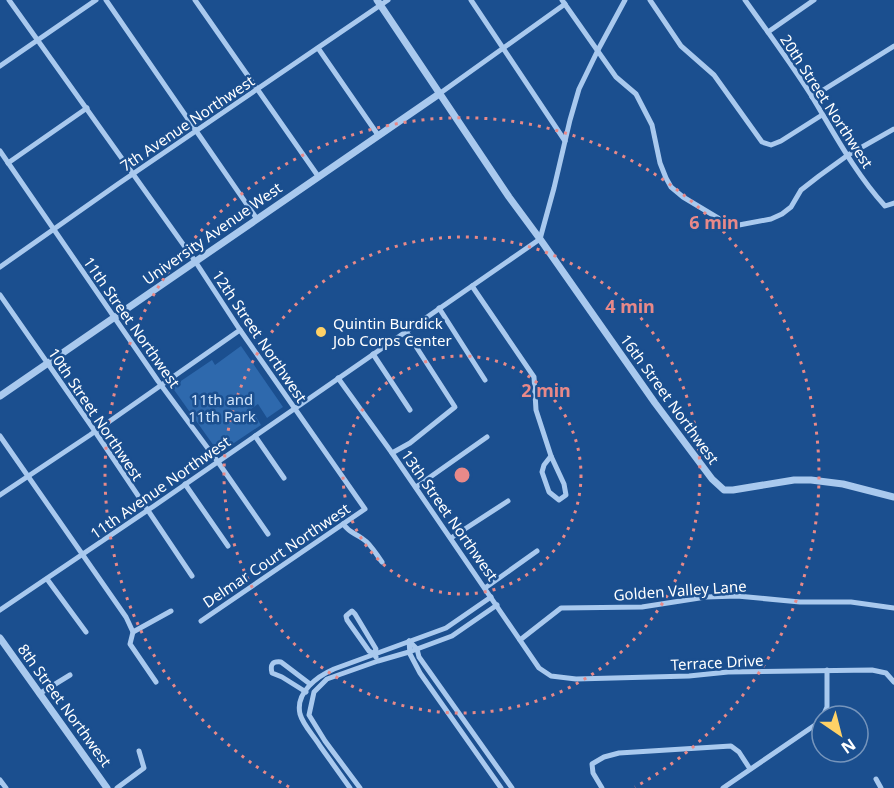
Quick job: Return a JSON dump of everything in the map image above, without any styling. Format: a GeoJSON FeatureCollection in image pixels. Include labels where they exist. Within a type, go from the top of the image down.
{"type":"FeatureCollection","features":[{"type":"Feature","properties":{"kind":"street","name":"12th Street Northwest"},"geometry":{"type":"LineString","coordinates":[[9,0],[195,261],[240,330],[365,509]]}},
{"type":"Feature","properties":{"kind":"street"},"geometry":{"type":"LineString","coordinates":[[0,66],[96,0]]}},
{"type":"Feature","properties":{"kind":"street"},"geometry":{"type":"LineString","coordinates":[[105,0],[257,219]]}},
{"type":"Feature","properties":{"kind":"street"},"geometry":{"type":"LineString","coordinates":[[195,0],[318,176]]}},
{"type":"Feature","properties":{"kind":"street","name":"7th Avenue Northwest"},"geometry":{"type":"LineString","coordinates":[[0,267],[318,48],[379,3],[388,0]]}},
{"type":"Feature","properties":{"kind":"street"},"geometry":{"type":"LineString","coordinates":[[471,0],[566,141]]}},
{"type":"Feature","properties":{"kind":"street"},"geometry":{"type":"LineString","coordinates":[[540,238],[579,89],[625,0]]}},
{"type":"Feature","properties":{"kind":"street"},"geometry":{"type":"LineString","coordinates":[[650,0],[681,46],[714,75],[762,142],[771,144],[781,141],[822,115]]}},
{"type":"Feature","properties":{"kind":"street","name":"20th Street Northwest"},"geometry":{"type":"LineString","coordinates":[[745,0],[812,97],[872,192],[885,206],[894,203]]}},
{"type":"Feature","properties":{"kind":"street"},"geometry":{"type":"LineString","coordinates":[[768,32],[814,0]]}},
{"type":"Feature","properties":{"kind":"street"},"geometry":{"type":"LineString","coordinates":[[439,94],[563,2],[616,77],[636,94],[652,125],[660,163],[671,187],[723,222],[739,225],[771,219],[782,214],[791,207],[801,190],[819,176],[848,155],[894,129]]}},
{"type":"Feature","properties":{"kind":"street","name":"16th Street Northwest"},"geometry":{"type":"LineString","coordinates":[[379,3],[509,197],[712,480],[724,490],[794,480],[829,481],[894,497]]}},
{"type":"Feature","properties":{"kind":"street"},"geometry":{"type":"LineString","coordinates":[[812,97],[894,46]]}},
{"type":"Feature","properties":{"kind":"street"},"geometry":{"type":"LineString","coordinates":[[318,48],[378,135]]}},
{"type":"Feature","properties":{"kind":"street","name":"University Avenue West"},"geometry":{"type":"LineString","coordinates":[[0,396],[439,94]]}},
{"type":"Feature","properties":{"kind":"street"},"geometry":{"type":"LineString","coordinates":[[8,163],[87,108]]}},
{"type":"Feature","properties":{"kind":"street","name":"11th Street Northwest"},"geometry":{"type":"LineString","coordinates":[[0,151],[268,534]]}},
{"type":"Feature","properties":{"kind":"street","name":"11th Avenue Northwest"},"geometry":{"type":"LineString","coordinates":[[0,610],[295,409],[540,238]]}},
{"type":"Feature","properties":{"kind":"street"},"geometry":{"type":"LineString","coordinates":[[472,286],[534,376],[536,410],[551,456],[564,484],[566,495],[559,500],[549,492],[542,472],[551,456]]}},
{"type":"Feature","properties":{"kind":"street","name":"10th Street Northwest"},"geometry":{"type":"LineString","coordinates":[[0,295],[192,576]]}},
{"type":"Feature","properties":{"kind":"street"},"geometry":{"type":"LineString","coordinates":[[439,308],[485,380]]}},
{"type":"Feature","properties":{"kind":"street"},"geometry":{"type":"LineString","coordinates":[[0,495],[95,432],[240,330]]}},
{"type":"Feature","properties":{"kind":"street"},"geometry":{"type":"LineString","coordinates":[[392,453],[410,443],[455,407],[406,331]]}},
{"type":"Feature","properties":{"kind":"street"},"geometry":{"type":"LineString","coordinates":[[373,354],[410,410]]}},
{"type":"Feature","properties":{"kind":"street","name":"13th Street Northwest"},"geometry":{"type":"LineString","coordinates":[[338,378],[416,487],[539,668]]}},
{"type":"Feature","properties":{"kind":"street"},"geometry":{"type":"LineString","coordinates":[[0,436],[126,617],[134,632]]}},
{"type":"Feature","properties":{"kind":"street"},"geometry":{"type":"LineString","coordinates":[[255,436],[284,478]]}},
{"type":"Feature","properties":{"kind":"street"},"geometry":{"type":"LineString","coordinates":[[416,487],[487,437]]}},
{"type":"Feature","properties":{"kind":"street"},"geometry":{"type":"LineString","coordinates":[[185,484],[228,546]]}},
{"type":"Feature","properties":{"kind":"street"},"geometry":{"type":"LineString","coordinates":[[451,538],[508,501]]}},
{"type":"Feature","properties":{"kind":"street","name":"Delmar Court Northwest"},"geometry":{"type":"LineString","coordinates":[[201,621],[365,509]]}},
{"type":"Feature","properties":{"kind":"street"},"geometry":{"type":"LineString","coordinates":[[343,524],[351,533],[363,538],[382,562]]}},
{"type":"Feature","properties":{"kind":"street"},"geometry":{"type":"LineString","coordinates":[[485,588],[537,551]]}},
{"type":"Feature","properties":{"kind":"street"},"geometry":{"type":"LineString","coordinates":[[47,579],[86,632]]}},
{"type":"Feature","properties":{"kind":"street","name":"Golden Valley Lane"},"geometry":{"type":"LineString","coordinates":[[520,640],[561,608],[642,607],[706,597],[737,596],[800,602],[851,602],[894,608]]}},
{"type":"Feature","properties":{"kind":"street"},"geometry":{"type":"LineString","coordinates":[[350,788],[300,715],[301,699],[310,684],[323,674],[446,628],[491,597]]}},
{"type":"Feature","properties":{"kind":"street"},"geometry":{"type":"LineString","coordinates":[[360,788],[309,715],[312,696],[316,689],[327,679],[452,636],[497,605]]}},
{"type":"Feature","properties":{"kind":"street"},"geometry":{"type":"LineString","coordinates":[[156,682],[130,644],[134,632],[171,610]]}},
{"type":"Feature","properties":{"kind":"street"},"geometry":{"type":"LineString","coordinates":[[374,654],[376,649],[355,614],[349,613],[346,616],[347,620],[378,661]]}},
{"type":"Feature","properties":{"kind":"street","name":"8th Street Northwest"},"geometry":{"type":"LineString","coordinates":[[0,638],[107,788]]}},
{"type":"Feature","properties":{"kind":"street"},"geometry":{"type":"LineString","coordinates":[[409,641],[417,649],[419,657],[512,788]]}},
{"type":"Feature","properties":{"kind":"street"},"geometry":{"type":"LineString","coordinates":[[409,641],[410,652],[420,673],[501,788]]}},
{"type":"Feature","properties":{"kind":"street"},"geometry":{"type":"LineString","coordinates":[[312,696],[272,673],[272,663],[280,662],[316,689]]}},
{"type":"Feature","properties":{"kind":"street","name":"Terrace Drive"},"geometry":{"type":"LineString","coordinates":[[539,668],[550,676],[576,679],[689,676],[728,672],[872,669],[885,673],[894,682]]}},
{"type":"Feature","properties":{"kind":"street"},"geometry":{"type":"LineString","coordinates":[[827,670],[827,704]]}},
{"type":"Feature","properties":{"kind":"street"},"geometry":{"type":"LineString","coordinates":[[39,694],[70,675]]}},
{"type":"Feature","properties":{"kind":"street"},"geometry":{"type":"LineString","coordinates":[[723,788],[810,728]]}},
{"type":"Feature","properties":{"kind":"street"},"geometry":{"type":"LineString","coordinates":[[602,788],[592,773],[592,764],[604,757],[619,753],[731,746],[735,747],[750,769]]}},
{"type":"Feature","properties":{"kind":"street"},"geometry":{"type":"LineString","coordinates":[[117,788],[144,768],[139,751]]}},
{"type":"Feature","properties":{"kind":"street"},"geometry":{"type":"LineString","coordinates":[[876,779],[881,788]]}},
{"type":"Feature","properties":{"kind":"street"},"geometry":{"type":"LineString","coordinates":[[0,780],[6,788]]}},
{"type":"Feature","properties":{"kind":"green space","name":"11th and 11th Park"},"geometry":{"type":"Polygon","coordinates":[[[241,346],[283,407],[267,418],[258,404],[251,409],[261,425],[219,453],[172,387],[212,360],[215,365],[241,346]]]}},
{"type":"Feature","properties":{"kind":"place","name":"Quintin Burdick Job Corps Center"},"geometry":{"type":"Point","coordinates":[321,332]}}]}
